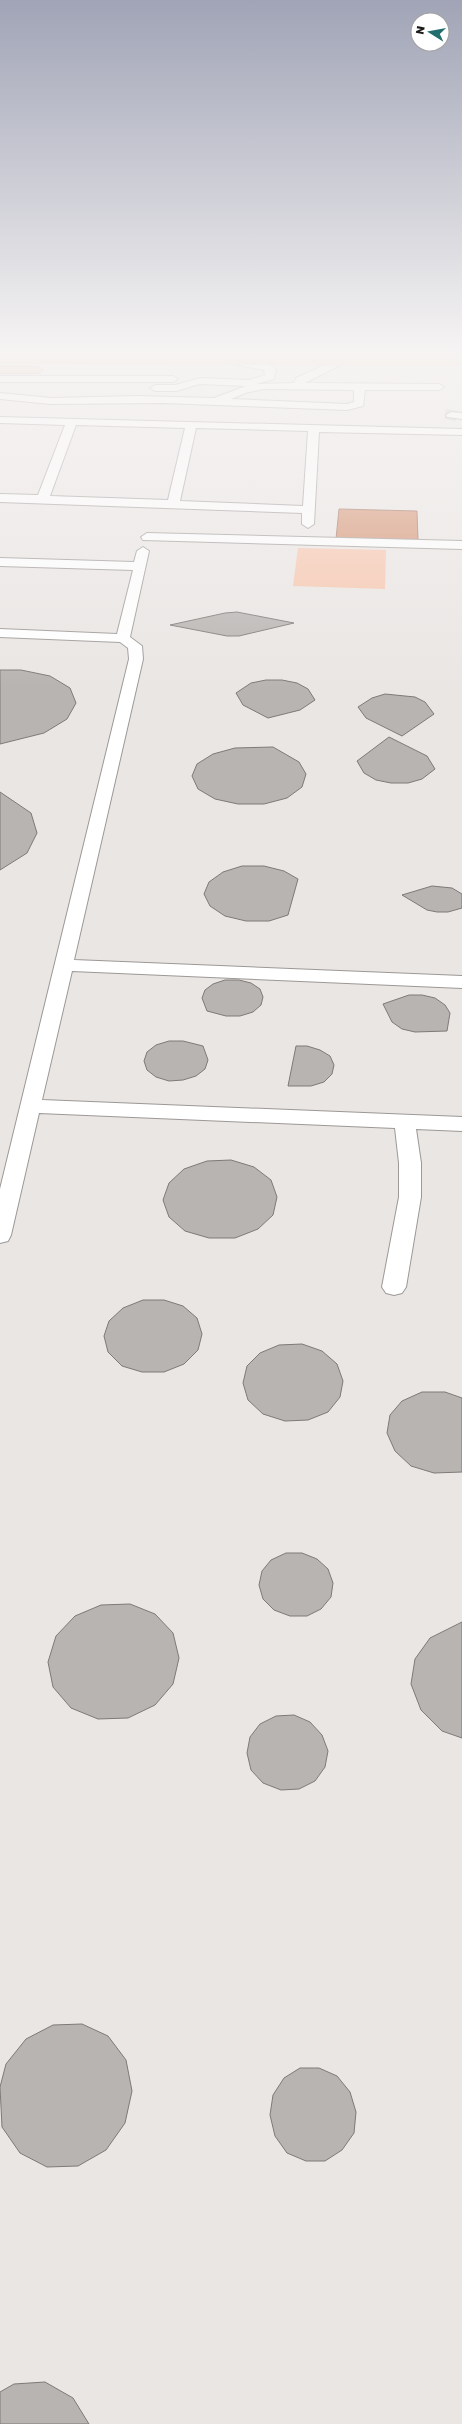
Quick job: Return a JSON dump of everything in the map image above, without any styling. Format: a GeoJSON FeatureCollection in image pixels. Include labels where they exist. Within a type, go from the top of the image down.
{"type":"FeatureCollection","features":[{"type":"Feature","properties":{"kind":"street"},"geometry":{"type":"LineString","coordinates":[[43,499],[57,462]]}},
{"type":"Feature","properties":{"kind":"street"},"geometry":{"type":"LineString","coordinates":[[173,504],[183,462]]}},
{"type":"Feature","properties":{"kind":"street"},"geometry":{"type":"LineString","coordinates":[[307,541],[312,462]]}},
{"type":"Feature","properties":{"kind":"street"},"geometry":{"type":"LineString","coordinates":[[0,498],[309,510]]}},
{"type":"Feature","properties":{"kind":"street"},"geometry":{"type":"LineString","coordinates":[[123,638],[136,588],[145,542],[307,541],[462,545]]}},
{"type":"Feature","properties":{"kind":"street"},"geometry":{"type":"LineString","coordinates":[[0,562],[140,566]]}},
{"type":"Feature","properties":{"kind":"street"},"geometry":{"type":"LineString","coordinates":[[0,632],[123,638],[134,646],[136,659],[32,1106],[0,1234]]}},
{"type":"Feature","properties":{"kind":"street"},"geometry":{"type":"LineString","coordinates":[[65,965],[263,972],[462,982]]}},
{"type":"Feature","properties":{"kind":"street"},"geometry":{"type":"LineString","coordinates":[[32,1106],[462,1124]]}},
{"type":"Feature","properties":{"kind":"street"},"geometry":{"type":"LineString","coordinates":[[394,1287],[410,1197],[410,1163],[404,1121]]}},
{"type":"Feature","properties":{"kind":"shaded area"},"geometry":{"type":"Polygon","coordinates":[[[339,509],[417,511],[418,541],[336,539],[339,509]]]}},
{"type":"Feature","properties":{"kind":"shaded area"},"geometry":{"type":"Polygon","coordinates":[[[298,548],[386,550],[385,589],[293,586],[298,548]]]}},
{"type":"Feature","properties":{"kind":"building"},"geometry":{"type":"Polygon","coordinates":[[[237,612],[294,623],[239,636],[227,636],[170,625],[225,613],[237,612]]]}},
{"type":"Feature","properties":{"kind":"building"},"geometry":{"type":"Polygon","coordinates":[[[0,670],[21,670],[50,676],[70,688],[76,703],[67,719],[44,733],[0,744],[0,670]]]}},
{"type":"Feature","properties":{"kind":"building"},"geometry":{"type":"Polygon","coordinates":[[[266,680],[282,680],[297,683],[308,689],[315,700],[300,710],[268,718],[243,705],[236,693],[251,683],[266,680]]]}},
{"type":"Feature","properties":{"kind":"building"},"geometry":{"type":"Polygon","coordinates":[[[385,694],[415,697],[425,702],[434,714],[402,736],[366,718],[358,707],[372,698],[385,694]]]}},
{"type":"Feature","properties":{"kind":"building"},"geometry":{"type":"Polygon","coordinates":[[[389,737],[427,756],[435,769],[422,779],[408,783],[391,783],[376,780],[364,773],[357,761],[389,737]]]}},
{"type":"Feature","properties":{"kind":"building"},"geometry":{"type":"Polygon","coordinates":[[[273,747],[299,762],[306,774],[302,787],[287,798],[264,804],[238,804],[215,799],[198,789],[192,776],[197,764],[213,754],[235,748],[273,747]]]}},
{"type":"Feature","properties":{"kind":"building"},"geometry":{"type":"Polygon","coordinates":[[[0,792],[31,813],[37,833],[27,853],[0,870],[0,792]]]}},
{"type":"Feature","properties":{"kind":"building"},"geometry":{"type":"Polygon","coordinates":[[[242,866],[264,866],[284,871],[298,879],[288,915],[269,921],[246,921],[225,916],[210,906],[204,894],[209,882],[223,872],[242,866]]]}},
{"type":"Feature","properties":{"kind":"building"},"geometry":{"type":"Polygon","coordinates":[[[432,886],[452,888],[462,894],[462,908],[448,912],[427,910],[402,895],[432,886]]]}},
{"type":"Feature","properties":{"kind":"building"},"geometry":{"type":"Polygon","coordinates":[[[225,980],[239,980],[251,983],[260,989],[263,997],[261,1005],[253,1012],[240,1016],[226,1016],[207,1011],[202,998],[205,990],[213,984],[225,980]]]}},
{"type":"Feature","properties":{"kind":"building"},"geometry":{"type":"Polygon","coordinates":[[[409,995],[422,995],[435,998],[445,1005],[450,1013],[447,1031],[415,1032],[402,1029],[392,1022],[383,1004],[409,995]]]}},
{"type":"Feature","properties":{"kind":"building"},"geometry":{"type":"Polygon","coordinates":[[[169,1041],[183,1041],[203,1046],[208,1060],[205,1069],[196,1076],[183,1080],[169,1081],[156,1077],[147,1070],[144,1061],[147,1052],[156,1045],[169,1041]]]}},
{"type":"Feature","properties":{"kind":"building"},"geometry":{"type":"Polygon","coordinates":[[[296,1046],[307,1046],[320,1050],[330,1056],[334,1065],[332,1074],[324,1082],[311,1086],[288,1086],[296,1046]]]}},
{"type":"Feature","properties":{"kind":"building"},"geometry":{"type":"Polygon","coordinates":[[[231,1160],[254,1167],[271,1180],[277,1197],[273,1215],[258,1229],[235,1238],[209,1238],[185,1231],[169,1217],[163,1200],[169,1183],[184,1169],[207,1161],[231,1160]]]}},
{"type":"Feature","properties":{"kind":"building"},"geometry":{"type":"Polygon","coordinates":[[[143,1300],[164,1300],[183,1306],[197,1318],[202,1334],[198,1350],[184,1364],[164,1372],[142,1372],[122,1366],[108,1352],[104,1336],[109,1321],[123,1308],[143,1300]]]}},
{"type":"Feature","properties":{"kind":"building"},"geometry":{"type":"Polygon","coordinates":[[[302,1344],[322,1351],[337,1364],[343,1381],[340,1397],[328,1412],[308,1420],[285,1421],[263,1414],[248,1400],[243,1383],[247,1366],[260,1353],[279,1345],[302,1344]]]}},
{"type":"Feature","properties":{"kind":"building"},"geometry":{"type":"Polygon","coordinates":[[[422,1392],[445,1392],[462,1398],[462,1472],[434,1473],[411,1466],[395,1451],[387,1433],[390,1415],[402,1401],[422,1392]]]}},
{"type":"Feature","properties":{"kind":"building"},"geometry":{"type":"Polygon","coordinates":[[[286,1553],[302,1553],[317,1559],[328,1569],[333,1583],[331,1597],[321,1609],[307,1616],[290,1616],[274,1610],[263,1599],[259,1585],[262,1571],[271,1560],[286,1553]]]}},
{"type":"Feature","properties":{"kind":"building"},"geometry":{"type":"Polygon","coordinates":[[[130,1604],[155,1614],[173,1633],[179,1658],[173,1684],[155,1705],[128,1718],[98,1719],[71,1708],[53,1687],[48,1662],[56,1636],[75,1616],[101,1605],[130,1604]]]}},
{"type":"Feature","properties":{"kind":"building"},"geometry":{"type":"Polygon","coordinates":[[[462,1622],[462,1738],[442,1731],[421,1710],[411,1684],[415,1659],[430,1638],[462,1622]]]}},
{"type":"Feature","properties":{"kind":"building"},"geometry":{"type":"Polygon","coordinates":[[[294,1715],[310,1722],[322,1735],[328,1751],[325,1767],[315,1781],[299,1789],[281,1790],[263,1783],[251,1770],[247,1753],[250,1737],[260,1724],[276,1716],[294,1715]]]}},
{"type":"Feature","properties":{"kind":"building"},"geometry":{"type":"Polygon","coordinates":[[[82,2024],[108,2036],[126,2060],[132,2091],[125,2123],[106,2150],[78,2166],[47,2167],[20,2153],[2,2127],[0,2087],[6,2064],[26,2039],[53,2025],[82,2024]]]}},
{"type":"Feature","properties":{"kind":"building"},"geometry":{"type":"Polygon","coordinates":[[[300,2068],[319,2068],[337,2076],[350,2092],[356,2112],[354,2133],[342,2150],[325,2161],[306,2161],[287,2153],[275,2136],[270,2115],[273,2095],[284,2078],[300,2068]]]}},
{"type":"Feature","properties":{"kind":"building"},"geometry":{"type":"Polygon","coordinates":[[[45,2382],[73,2398],[89,2424],[0,2424],[0,2392],[14,2384],[45,2382]]]}}]}
